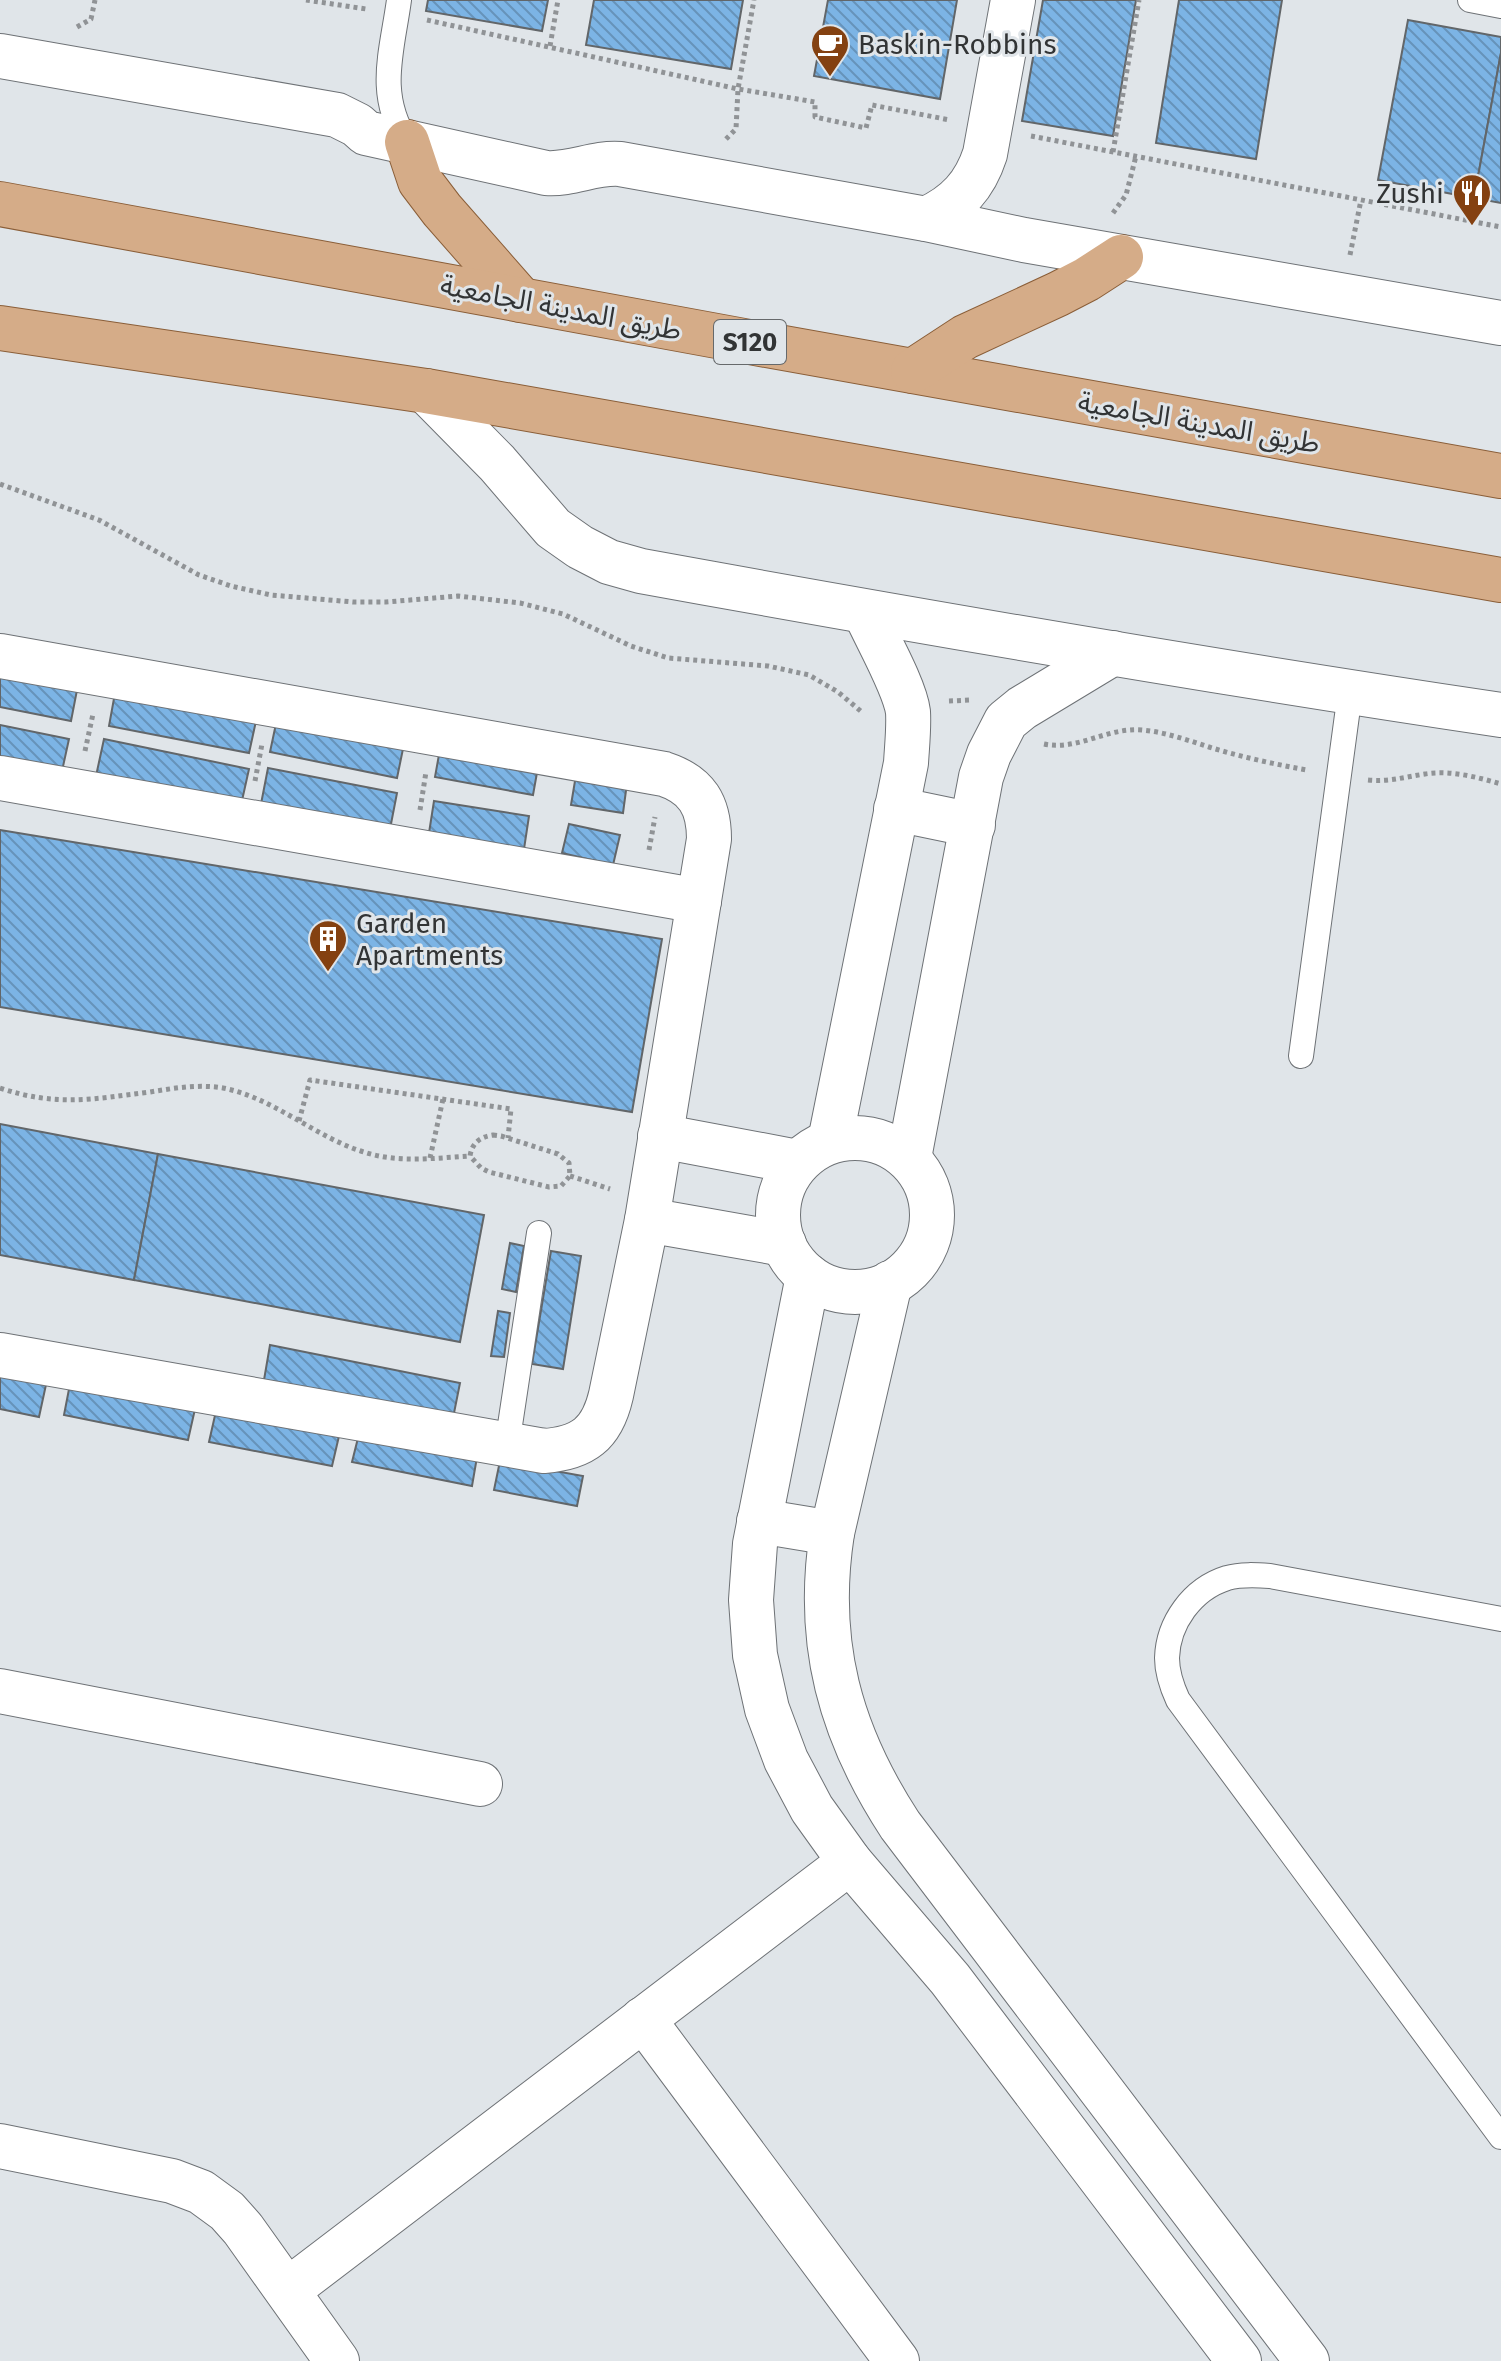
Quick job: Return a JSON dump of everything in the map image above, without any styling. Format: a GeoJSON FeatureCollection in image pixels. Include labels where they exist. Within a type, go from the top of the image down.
{"type":"FeatureCollection","features":[{"type":"Feature","properties":{"kind":"main road"},"geometry":{"type":"LineString","coordinates":[[407,142],[420,181],[521,300]]}},
{"type":"Feature","properties":{"kind":"main road","name":"طريق المدينة الجامعية"},"geometry":{"type":"LineString","coordinates":[[0,204],[1501,476]]}},
{"type":"Feature","properties":{"kind":"main road"},"geometry":{"type":"LineString","coordinates":[[913,371],[965,337],[1058,294],[1121,257]]}},
{"type":"Feature","properties":{"kind":"main road"},"geometry":{"type":"LineString","coordinates":[[0,328],[426,391],[1501,580]]}},
{"type":"Feature","properties":{"kind":"street"},"geometry":{"type":"LineString","coordinates":[[926,219],[943,212],[958,200],[979,171],[1013,0]]}},
{"type":"Feature","properties":{"kind":"street"},"geometry":{"type":"LineString","coordinates":[[0,56],[337,115],[366,133],[546,173],[561,174],[609,163],[926,219],[1024,240],[1501,323]]}},
{"type":"Feature","properties":{"kind":"street"},"geometry":{"type":"LineString","coordinates":[[987,141],[1001,199],[1024,240]]}},
{"type":"Feature","properties":{"kind":"street"},"geometry":{"type":"LineString","coordinates":[[426,391],[497,463],[553,528],[609,562],[641,571],[865,612],[1350,693],[1501,715]]}},
{"type":"Feature","properties":{"kind":"street"},"geometry":{"type":"LineString","coordinates":[[814,1152],[906,763],[908,710],[865,612]]}},
{"type":"Feature","properties":{"kind":"street"},"geometry":{"type":"LineString","coordinates":[[909,1158],[981,777],[989,754],[1006,721],[1113,653]]}},
{"type":"Feature","properties":{"kind":"street"},"geometry":{"type":"LineString","coordinates":[[0,656],[664,774],[692,789],[703,804],[709,821],[709,839],[647,1220],[607,1414],[596,1430],[581,1442],[563,1450],[544,1451],[0,1355]]}},
{"type":"Feature","properties":{"kind":"street"},"geometry":{"type":"LineString","coordinates":[[0,778],[699,901]]}},
{"type":"Feature","properties":{"kind":"street"},"geometry":{"type":"LineString","coordinates":[[896,809],[973,825]]}},
{"type":"Feature","properties":{"kind":"street"},"geometry":{"type":"LineString","coordinates":[[660,1136],[814,1152]]}},
{"type":"Feature","properties":{"kind":"street"},"geometry":{"type":"LineString","coordinates":[[851,1137],[872,1139],[892,1146],[909,1158],[931,1194],[933,1216],[930,1236],[921,1255],[908,1272],[874,1290],[856,1292],[823,1285],[796,1260],[778,1223],[779,1201],[786,1180],[814,1152],[851,1137]]}},
{"type":"Feature","properties":{"kind":"street"},"geometry":{"type":"LineString","coordinates":[[647,1220],[796,1260]]}},
{"type":"Feature","properties":{"kind":"street"},"geometry":{"type":"LineString","coordinates":[[796,1260],[755,1544],[751,1600],[755,1655],[767,1709],[786,1760],[812,1809],[850,1862],[950,1979],[1239,2361]]}},
{"type":"Feature","properties":{"kind":"street"},"geometry":{"type":"LineString","coordinates":[[890,1283],[832,1533],[826,1588],[828,1641],[834,1680],[845,1718],[878,1791],[908,1835],[1307,2361]]}},
{"type":"Feature","properties":{"kind":"street"},"geometry":{"type":"LineString","coordinates":[[759,1521],[832,1533]]}},
{"type":"Feature","properties":{"kind":"street"},"geometry":{"type":"LineString","coordinates":[[0,1691],[480,1784]]}},
{"type":"Feature","properties":{"kind":"street"},"geometry":{"type":"LineString","coordinates":[[288,2290],[850,1862]]}},
{"type":"Feature","properties":{"kind":"street"},"geometry":{"type":"LineString","coordinates":[[950,1979],[991,1947]]}},
{"type":"Feature","properties":{"kind":"street"},"geometry":{"type":"LineString","coordinates":[[643,2019],[897,2361]]}},
{"type":"Feature","properties":{"kind":"street"},"geometry":{"type":"LineString","coordinates":[[0,2146],[172,2181],[201,2192],[227,2211],[261,2252],[337,2361]]}},
{"type":"Feature","properties":{"kind":"lane"},"geometry":{"type":"LineString","coordinates":[[1470,0],[1501,6]]}},
{"type":"Feature","properties":{"kind":"lane"},"geometry":{"type":"LineString","coordinates":[[398,7],[388,94],[398,128],[407,142]]}},
{"type":"Feature","properties":{"kind":"lane"},"geometry":{"type":"LineString","coordinates":[[1301,1056],[1350,693]]}},
{"type":"Feature","properties":{"kind":"lane"},"geometry":{"type":"LineString","coordinates":[[507,1445],[539,1233]]}},
{"type":"Feature","properties":{"kind":"lane"},"geometry":{"type":"LineString","coordinates":[[1501,1619],[1270,1576],[1248,1575],[1227,1578],[1208,1587],[1191,1601],[1178,1618],[1170,1638],[1167,1659],[1170,1680],[1178,1700],[1501,2137]]}},
{"type":"Feature","properties":{"kind":"path"},"geometry":{"type":"LineString","coordinates":[[306,0],[398,7],[738,89],[815,102],[815,117],[866,128],[872,105],[987,141],[1113,152],[1501,227]]}},
{"type":"Feature","properties":{"kind":"path"},"geometry":{"type":"LineString","coordinates":[[550,46],[558,0]]}},
{"type":"Feature","properties":{"kind":"path"},"geometry":{"type":"LineString","coordinates":[[726,185],[724,163],[715,149],[736,129],[738,89],[754,0]]}},
{"type":"Feature","properties":{"kind":"path"},"geometry":{"type":"LineString","coordinates":[[1113,152],[1139,0]]}},
{"type":"Feature","properties":{"kind":"path"},"geometry":{"type":"LineString","coordinates":[[1342,295],[1361,200]]}},
{"type":"Feature","properties":{"kind":"path"},"geometry":{"type":"LineString","coordinates":[[0,484],[99,520],[199,575],[231,586],[271,595],[353,602],[458,596],[520,603],[563,614],[631,646],[668,658],[768,666],[809,675],[838,692],[881,727],[908,710],[941,701],[971,700],[990,707],[1006,721],[1046,745],[1076,744],[1108,732],[1145,730],[1247,757],[1338,776],[1388,781],[1440,773],[1501,784]]}},
{"type":"Feature","properties":{"kind":"path"},"geometry":{"type":"LineString","coordinates":[[76,791],[102,674]]}},
{"type":"Feature","properties":{"kind":"path"},"geometry":{"type":"LineString","coordinates":[[249,822],[269,704]]}},
{"type":"Feature","properties":{"kind":"path"},"geometry":{"type":"LineString","coordinates":[[414,850],[432,733]]}},
{"type":"Feature","properties":{"kind":"path"},"geometry":{"type":"LineString","coordinates":[[641,890],[664,774]]}},
{"type":"Feature","properties":{"kind":"path"},"geometry":{"type":"LineString","coordinates":[[299,1121],[310,1080],[511,1109],[508,1138]]}},
{"type":"Feature","properties":{"kind":"path"},"geometry":{"type":"LineString","coordinates":[[0,1088],[32,1098],[61,1101],[178,1088],[223,1088],[245,1095],[368,1154],[404,1159],[470,1156]]}},
{"type":"Feature","properties":{"kind":"path"},"geometry":{"type":"LineString","coordinates":[[430,1158],[443,1099]]}},
{"type":"Feature","properties":{"kind":"path"},"geometry":{"type":"LineString","coordinates":[[493,1135],[564,1157],[571,1170],[566,1182],[555,1188],[489,1172],[470,1156],[471,1148],[484,1137],[493,1135]]}},
{"type":"Feature","properties":{"kind":"building"},"geometry":{"type":"Polygon","coordinates":[[[428,0],[548,0],[542,31],[426,11],[428,0]]]}},
{"type":"Feature","properties":{"kind":"building"},"geometry":{"type":"Polygon","coordinates":[[[594,0],[743,0],[731,69],[586,45],[594,0]]]}},
{"type":"Feature","properties":{"kind":"building"},"geometry":{"type":"Polygon","coordinates":[[[828,0],[957,0],[940,99],[814,76],[828,0]]]}},
{"type":"Feature","properties":{"kind":"building"},"geometry":{"type":"Polygon","coordinates":[[[1043,0],[1136,0],[1113,136],[1022,121],[1043,0]]]}},
{"type":"Feature","properties":{"kind":"building"},"geometry":{"type":"Polygon","coordinates":[[[1179,0],[1282,0],[1256,159],[1156,143],[1179,0]]]}},
{"type":"Feature","properties":{"kind":"building"},"geometry":{"type":"Polygon","coordinates":[[[1408,20],[1501,37],[1501,53],[1474,198],[1378,180],[1408,20]]]}},
{"type":"Feature","properties":{"kind":"building"},"geometry":{"type":"Polygon","coordinates":[[[1501,53],[1501,203],[1474,198],[1501,53]]]}},
{"type":"Feature","properties":{"kind":"building"},"geometry":{"type":"Polygon","coordinates":[[[0,675],[77,690],[71,721],[0,707],[0,675]]]}},
{"type":"Feature","properties":{"kind":"building"},"geometry":{"type":"Polygon","coordinates":[[[115,693],[256,721],[249,753],[109,726],[115,693]]]}},
{"type":"Feature","properties":{"kind":"building"},"geometry":{"type":"Polygon","coordinates":[[[277,719],[404,744],[397,778],[270,752],[277,719]]]}},
{"type":"Feature","properties":{"kind":"building"},"geometry":{"type":"Polygon","coordinates":[[[0,725],[69,739],[62,771],[0,758],[0,725]]]}},
{"type":"Feature","properties":{"kind":"building"},"geometry":{"type":"Polygon","coordinates":[[[104,739],[249,769],[241,805],[96,776],[104,739]]]}},
{"type":"Feature","properties":{"kind":"building"},"geometry":{"type":"Polygon","coordinates":[[[440,749],[538,767],[533,795],[435,777],[440,749]]]}},
{"type":"Feature","properties":{"kind":"building"},"geometry":{"type":"Polygon","coordinates":[[[268,768],[397,793],[390,829],[261,804],[268,768]]]}},
{"type":"Feature","properties":{"kind":"building"},"geometry":{"type":"Polygon","coordinates":[[[576,775],[627,783],[623,813],[571,805],[576,775]]]}},
{"type":"Feature","properties":{"kind":"building"},"geometry":{"type":"Polygon","coordinates":[[[434,801],[529,816],[524,849],[429,833],[434,801]]]}},
{"type":"Feature","properties":{"kind":"building"},"geometry":{"type":"Polygon","coordinates":[[[569,824],[620,835],[613,865],[562,853],[569,824]]]}},
{"type":"Feature","properties":{"kind":"building","name":"Garden Apartments"},"geometry":{"type":"Polygon","coordinates":[[[0,830],[662,939],[632,1112],[0,1007],[0,830]]]}},
{"type":"Feature","properties":{"kind":"building"},"geometry":{"type":"Polygon","coordinates":[[[0,1124],[158,1154],[134,1280],[0,1255],[0,1124]]]}},
{"type":"Feature","properties":{"kind":"building"},"geometry":{"type":"Polygon","coordinates":[[[158,1154],[484,1215],[460,1342],[134,1280],[158,1154]]]}},
{"type":"Feature","properties":{"kind":"building"},"geometry":{"type":"Polygon","coordinates":[[[510,1243],[524,1246],[516,1292],[502,1289],[510,1243]]]}},
{"type":"Feature","properties":{"kind":"building"},"geometry":{"type":"Polygon","coordinates":[[[551,1251],[581,1256],[563,1369],[532,1364],[551,1251]]]}},
{"type":"Feature","properties":{"kind":"building"},"geometry":{"type":"Polygon","coordinates":[[[498,1311],[510,1313],[504,1357],[491,1356],[498,1311]]]}},
{"type":"Feature","properties":{"kind":"building"},"geometry":{"type":"Polygon","coordinates":[[[270,1345],[460,1383],[453,1418],[264,1380],[270,1345]]]}},
{"type":"Feature","properties":{"kind":"building"},"geometry":{"type":"Polygon","coordinates":[[[0,1371],[47,1380],[39,1417],[0,1409],[0,1371]]]}},
{"type":"Feature","properties":{"kind":"building"},"geometry":{"type":"Polygon","coordinates":[[[70,1384],[195,1409],[188,1440],[64,1415],[70,1384]]]}},
{"type":"Feature","properties":{"kind":"building"},"geometry":{"type":"Polygon","coordinates":[[[216,1411],[339,1436],[332,1466],[209,1442],[216,1411]]]}},
{"type":"Feature","properties":{"kind":"building"},"geometry":{"type":"Polygon","coordinates":[[[359,1434],[477,1457],[472,1486],[352,1462],[359,1434]]]}},
{"type":"Feature","properties":{"kind":"building"},"geometry":{"type":"Polygon","coordinates":[[[500,1461],[583,1476],[577,1506],[494,1490],[500,1461]]]}},
{"type":"Feature","properties":{"kind":"place","name":"Baskin-Robbins"},"geometry":{"type":"Point","coordinates":[830,78]}},
{"type":"Feature","properties":{"kind":"place","name":"Zushi"},"geometry":{"type":"Point","coordinates":[1472,227]}},
{"type":"Feature","properties":{"kind":"place","name":"Garden Apartments"},"geometry":{"type":"Point","coordinates":[328,973]}}]}
